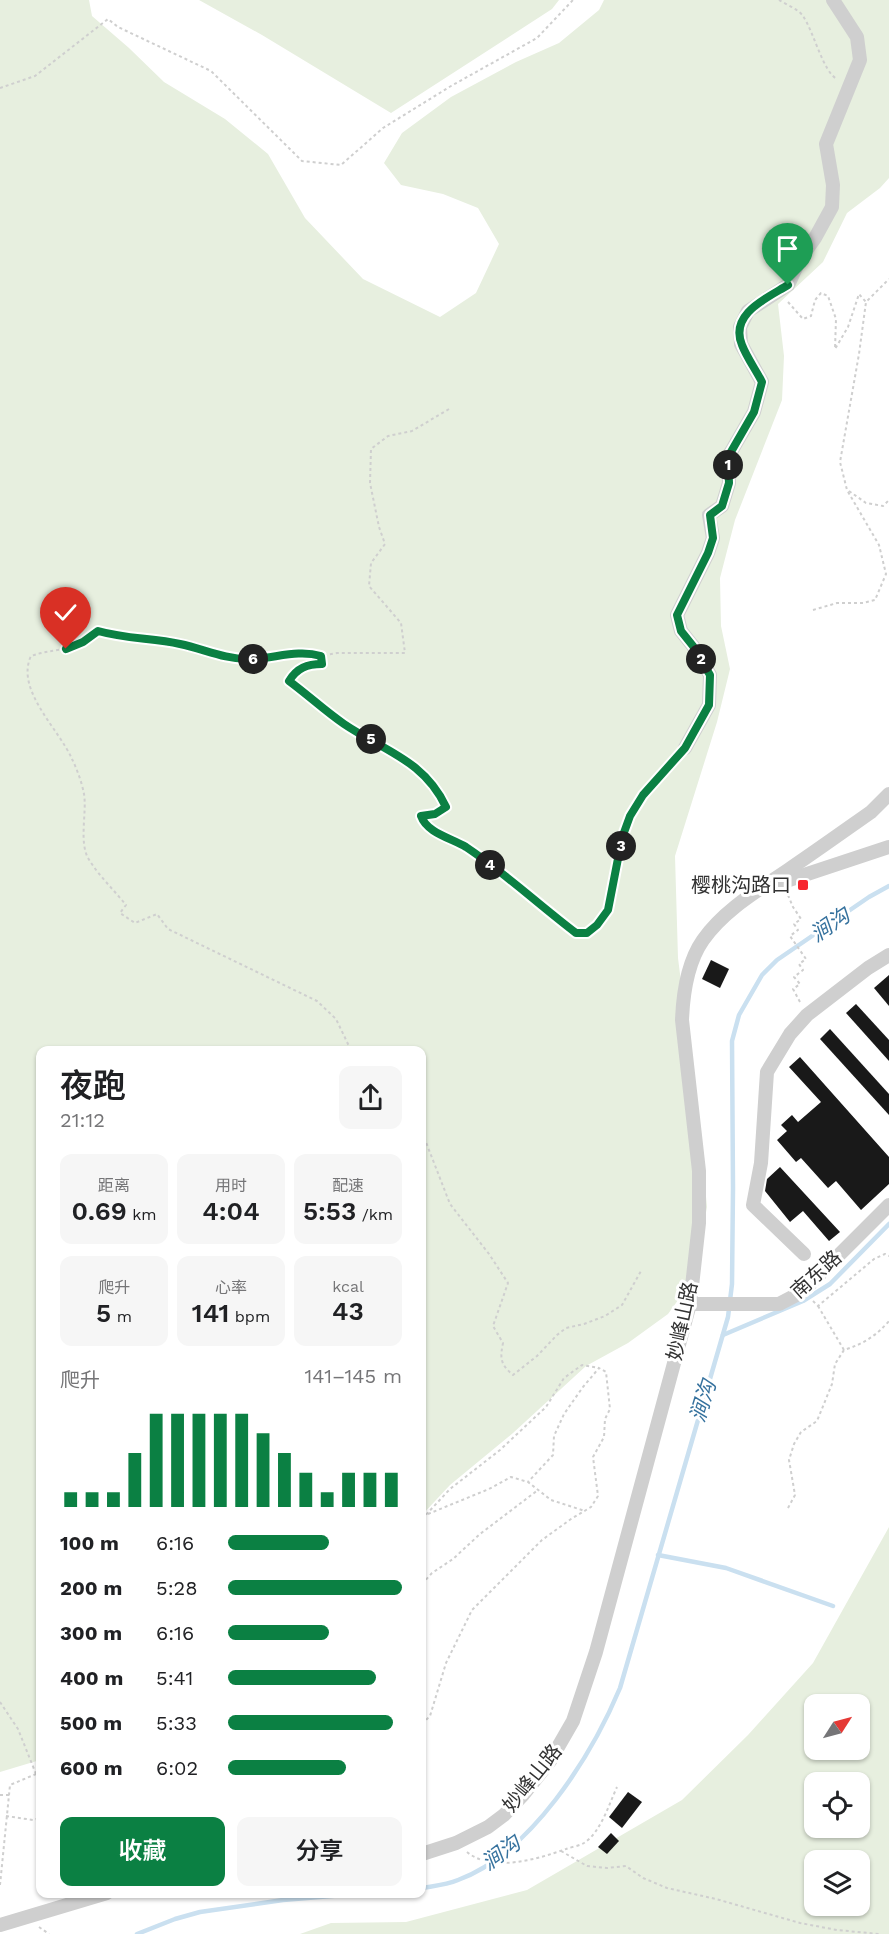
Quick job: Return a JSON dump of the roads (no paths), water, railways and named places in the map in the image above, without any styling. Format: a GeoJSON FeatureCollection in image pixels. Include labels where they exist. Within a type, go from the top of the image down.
{"type":"FeatureCollection","features":[{"type":"Feature","properties":{"kind":"street"},"geometry":{"type":"LineString","coordinates":[[685,748],[709,705],[710,675],[681,631],[677,615],[708,553],[713,538],[710,515],[722,506],[729,483],[728,457],[754,412],[762,382],[741,344],[740,327],[748,311],[788,285],[800,259],[832,207],[833,185],[826,144],[860,60],[857,37],[832,0]]}},
{"type":"Feature","properties":{"kind":"street","name":"妙峰山路"},"geometry":{"type":"LineString","coordinates":[[426,1853],[456,1843],[488,1827],[504,1815],[523,1795],[550,1761],[573,1721],[596,1652],[690,1304],[699,1223],[699,1171],[682,1020],[688,975],[702,942],[727,913],[871,812],[889,794]]}},
{"type":"Feature","properties":{"kind":"street"},"geometry":{"type":"LineString","coordinates":[[753,894],[782,881],[889,847]]}},
{"type":"Feature","properties":{"kind":"street"},"geometry":{"type":"LineString","coordinates":[[804,1254],[753,1205],[761,1163],[767,1072],[790,1034],[807,1015],[868,968],[889,955]]}},
{"type":"Feature","properties":{"kind":"street","name":"南东路"},"geometry":{"type":"LineString","coordinates":[[690,1304],[779,1304],[802,1292],[889,1205]]}},
{"type":"Feature","properties":{"kind":"street"},"geometry":{"type":"LineString","coordinates":[[0,1925],[90,1898]]}},
{"type":"Feature","properties":{"kind":"waterway","name":"涧沟"},"geometry":{"type":"LineString","coordinates":[[426,1887],[458,1880],[485,1867],[534,1826],[575,1772],[608,1715],[620,1688],[728,1317],[732,1284],[732,1041],[739,1015],[762,975],[777,960],[869,897],[889,886]]}},
{"type":"Feature","properties":{"kind":"waterway"},"geometry":{"type":"LineString","coordinates":[[723,1335],[803,1301],[830,1284],[889,1224]]}},
{"type":"Feature","properties":{"kind":"waterway"},"geometry":{"type":"LineString","coordinates":[[658,1555],[726,1568],[833,1606]]}},
{"type":"Feature","properties":{"kind":"waterway","name":"涧沟"},"geometry":{"type":"LineString","coordinates":[[137,1934],[200,1912],[307,1898]]}},
{"type":"Feature","properties":{"kind":"place","name":"樱桃沟路口"},"geometry":{"type":"Point","coordinates":[803,885]}}]}
